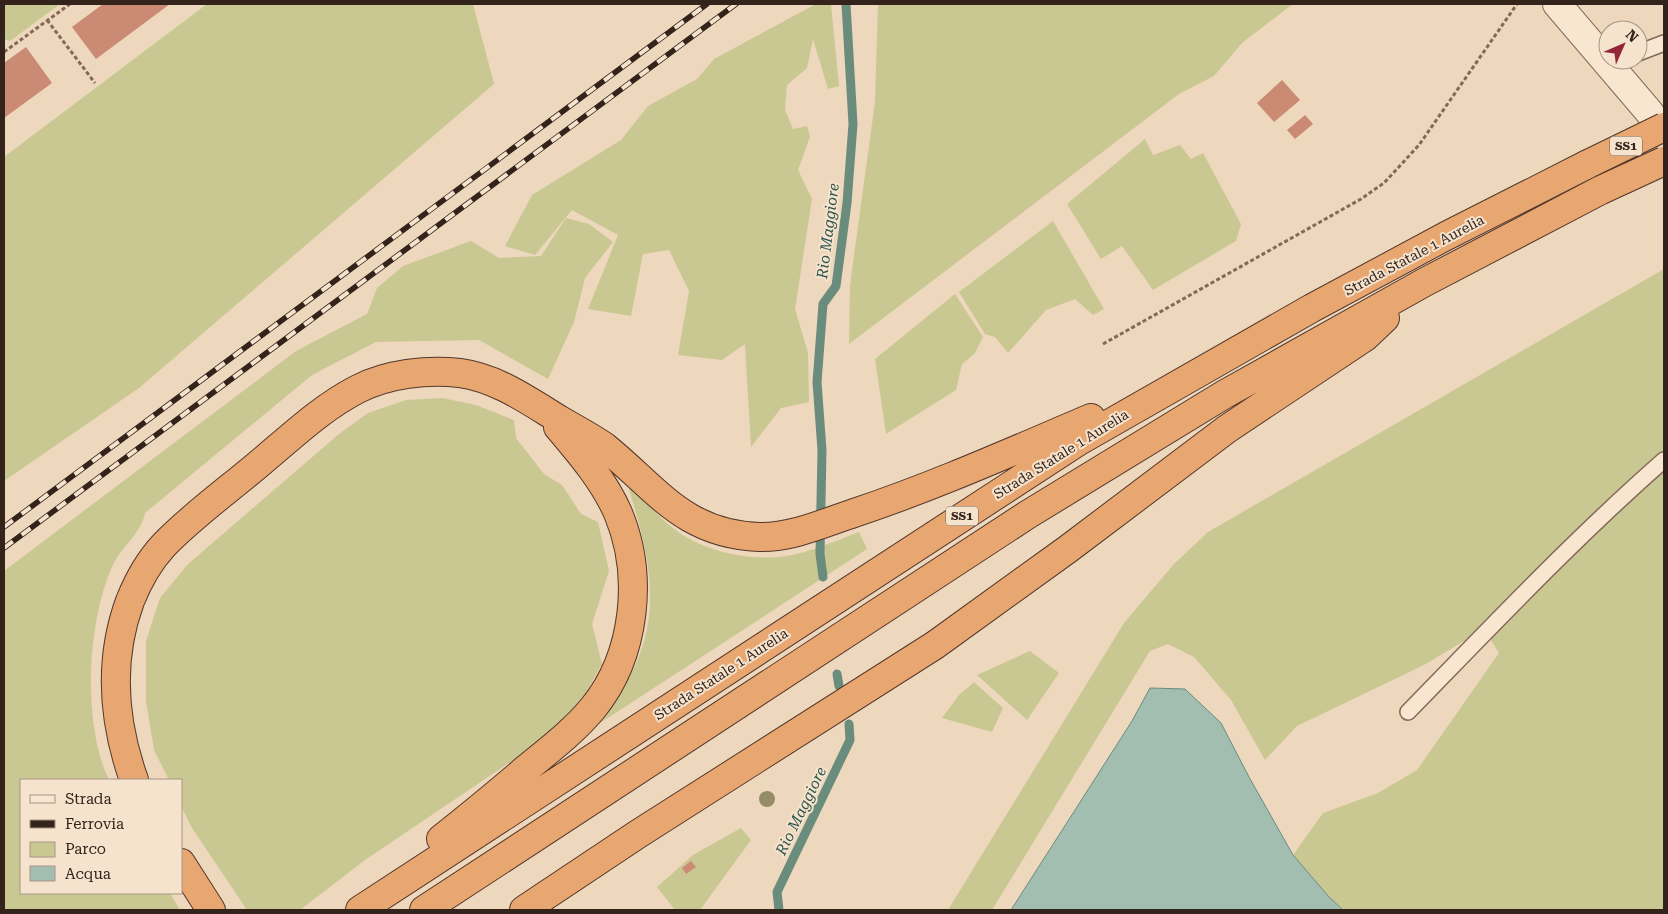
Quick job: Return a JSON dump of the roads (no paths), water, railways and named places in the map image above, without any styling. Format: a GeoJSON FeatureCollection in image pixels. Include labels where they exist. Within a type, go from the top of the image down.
{"type":"FeatureCollection","features":[{"type":"Feature","properties":{"kind":"highway","name":"Strada Statale 1 Aurelia"},"geometry":{"type":"LineString","coordinates":[[360,910],[1079,441],[1180,382],[1446,236],[1506,208],[1588,164],[1657,120]]}},
{"type":"Feature","properties":{"kind":"highway","name":"Strada Statale 1 Aurelia"},"geometry":{"type":"LineString","coordinates":[[424,910],[1028,515],[1225,394],[1424,282],[1601,190],[1664,161]]}},
{"type":"Feature","properties":{"kind":"highway"},"geometry":{"type":"LineString","coordinates":[[532,905],[935,645],[1068,549],[1227,429],[1365,337],[1424,282]]}},
{"type":"Feature","properties":{"kind":"highway"},"geometry":{"type":"LineString","coordinates":[[134,779],[118,728],[115,704],[117,658],[130,602],[143,573],[164,545],[327,408],[360,388],[392,378],[420,373],[460,373],[486,379],[544,410],[603,446],[669,504],[692,520],[715,531],[729,534],[774,537],[808,528],[893,500],[1180,382]]}},
{"type":"Feature","properties":{"kind":"highway"},"geometry":{"type":"LineString","coordinates":[[355,910],[566,736],[594,707],[607,686],[625,643],[634,601],[633,574],[628,544],[618,513],[606,490],[587,462],[544,410]]}},
{"type":"Feature","properties":{"kind":"highway"},"geometry":{"type":"LineString","coordinates":[[182,866],[211,910]]}},
{"type":"Feature","properties":{"kind":"street"},"geometry":{"type":"LineString","coordinates":[[1557,4],[1598,45]]}},
{"type":"Feature","properties":{"kind":"street"},"geometry":{"type":"LineString","coordinates":[[1621,70],[1657,120]]}},
{"type":"Feature","properties":{"kind":"lane"},"geometry":{"type":"LineString","coordinates":[[1648,49],[1664,43]]}},
{"type":"Feature","properties":{"kind":"lane"},"geometry":{"type":"LineString","coordinates":[[1408,712],[1519,598],[1622,497],[1664,460]]}},
{"type":"Feature","properties":{"kind":"water"},"geometry":{"type":"Polygon","coordinates":[[[1150,688],[1185,689],[1221,723],[1293,855],[1329,897],[1343,910],[1011,910],[1132,721],[1150,688]]]}},
{"type":"Feature","properties":{"kind":"waterway","name":"Rio Maggiore"},"geometry":{"type":"LineString","coordinates":[[823,577],[820,554],[822,450],[817,382],[823,304],[836,286],[847,203],[853,124],[846,4]]}},
{"type":"Feature","properties":{"kind":"waterway","name":"Rio Maggiore"},"geometry":{"type":"LineString","coordinates":[[837,674],[839,686]]}},
{"type":"Feature","properties":{"kind":"waterway","name":"Rio Maggiore"},"geometry":{"type":"LineString","coordinates":[[779,910],[777,892],[850,740],[849,724]]}},
{"type":"Feature","properties":{"kind":"railway"},"geometry":{"type":"LineString","coordinates":[[4,527],[707,4]]}},
{"type":"Feature","properties":{"kind":"railway"},"geometry":{"type":"LineString","coordinates":[[4,548],[736,4]]}}]}
